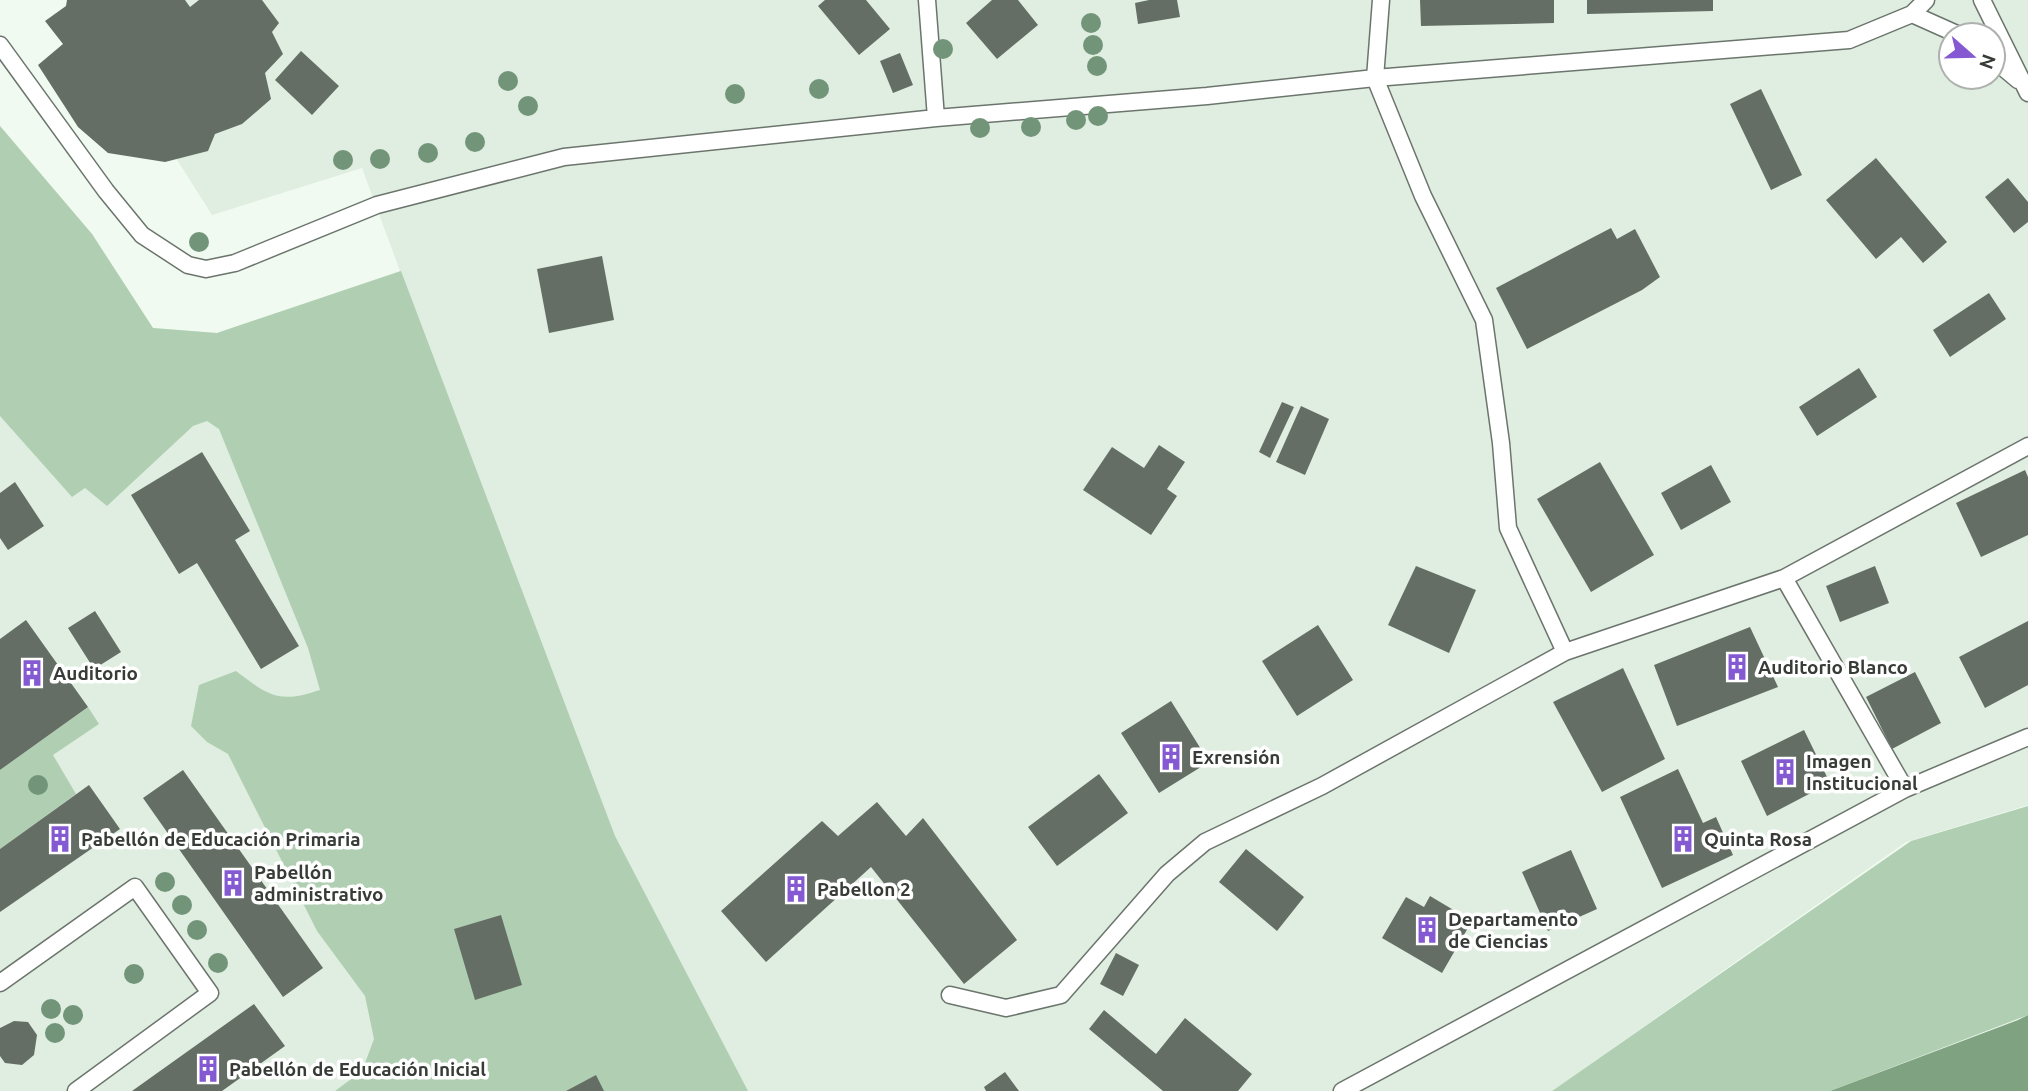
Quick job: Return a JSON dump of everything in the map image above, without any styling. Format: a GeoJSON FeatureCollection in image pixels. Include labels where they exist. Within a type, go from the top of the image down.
{"type":"FeatureCollection","features":[{"type":"Feature","properties":{"kind":"lane"},"geometry":{"type":"LineString","coordinates":[[927,0],[936,118]]}},
{"type":"Feature","properties":{"kind":"lane"},"geometry":{"type":"LineString","coordinates":[[1381,0],[1375,78],[1423,196],[1484,320],[1501,443],[1508,528],[1565,652]]}},
{"type":"Feature","properties":{"kind":"lane"},"geometry":{"type":"LineString","coordinates":[[0,45],[106,191],[142,235],[188,265],[206,269],[235,264],[377,205],[565,157],[936,118],[1207,96],[1375,78],[1849,40],[1912,15],[1926,0]]}},
{"type":"Feature","properties":{"kind":"lane"},"geometry":{"type":"LineString","coordinates":[[1982,0],[2025,88]]}},
{"type":"Feature","properties":{"kind":"lane"},"geometry":{"type":"LineString","coordinates":[[1912,15],[1937,26]]}},
{"type":"Feature","properties":{"kind":"lane"},"geometry":{"type":"LineString","coordinates":[[2007,72],[2025,88]]}},
{"type":"Feature","properties":{"kind":"lane"},"geometry":{"type":"LineString","coordinates":[[950,995],[1006,1009],[1061,995],[1167,874],[1205,842],[1322,786],[1565,652],[1784,578],[2028,446]]}},
{"type":"Feature","properties":{"kind":"lane"},"geometry":{"type":"LineString","coordinates":[[1784,578],[1905,789]]}},
{"type":"Feature","properties":{"kind":"lane"},"geometry":{"type":"LineString","coordinates":[[1342,1091],[1905,789],[2028,737]]}},
{"type":"Feature","properties":{"kind":"lane"},"geometry":{"type":"LineString","coordinates":[[0,983],[135,887],[165,929],[210,993],[76,1091]]}},
{"type":"Feature","properties":{"kind":"shaded area"},"geometry":{"type":"Polygon","coordinates":[[[76,0],[2028,0],[2028,805],[1906,842],[1552,1091],[0,1091],[0,126],[92,234],[153,328],[217,333],[400,271],[362,168],[212,215],[76,0]]]}},
{"type":"Feature","properties":{"kind":"shaded area"},"geometry":{"type":"Polygon","coordinates":[[[0,126],[92,234],[153,328],[217,333],[401,271],[615,836],[748,1091],[335,1091],[362,1071],[374,1039],[365,996],[317,931],[228,754],[207,742],[191,726],[199,685],[236,671],[266,692],[275,695],[294,696],[320,690],[308,648],[219,429],[207,421],[193,426],[107,506],[85,488],[72,497],[0,416],[0,126]]]}},
{"type":"Feature","properties":{"kind":"shaded area"},"geometry":{"type":"Polygon","coordinates":[[[88,707],[99,724],[53,755],[76,794],[0,849],[0,770],[88,707]]]}},
{"type":"Feature","properties":{"kind":"shaded area"},"geometry":{"type":"Polygon","coordinates":[[[2028,806],[2028,1015],[1830,1091],[1552,1091],[1911,841],[2028,806]]]}},
{"type":"Feature","properties":{"kind":"shaded area"},"geometry":{"type":"Polygon","coordinates":[[[2028,1015],[2028,1091],[1830,1091],[2018,1020],[2028,1015]]]}},
{"type":"Feature","properties":{"kind":"building"},"geometry":{"type":"Polygon","coordinates":[[[67,0],[185,0],[190,7],[199,0],[262,0],[279,23],[272,32],[283,54],[265,73],[271,99],[242,124],[215,134],[208,151],[165,162],[108,153],[78,127],[38,65],[63,44],[45,21],[66,6],[67,0]]]}},
{"type":"Feature","properties":{"kind":"building"},"geometry":{"type":"Polygon","coordinates":[[[825,0],[866,0],[890,29],[859,55],[818,6],[825,0]]]}},
{"type":"Feature","properties":{"kind":"building"},"geometry":{"type":"Polygon","coordinates":[[[992,0],[1018,0],[1038,25],[997,59],[966,23],[992,0]]]}},
{"type":"Feature","properties":{"kind":"building"},"geometry":{"type":"Polygon","coordinates":[[[1177,0],[1180,17],[1138,24],[1135,3],[1177,0]]]}},
{"type":"Feature","properties":{"kind":"building"},"geometry":{"type":"Polygon","coordinates":[[[1420,0],[1554,0],[1554,23],[1421,26],[1420,0]]]}},
{"type":"Feature","properties":{"kind":"building"},"geometry":{"type":"Polygon","coordinates":[[[1587,0],[1713,0],[1713,11],[1587,14],[1587,0]]]}},
{"type":"Feature","properties":{"kind":"building"},"geometry":{"type":"Polygon","coordinates":[[[301,51],[339,86],[312,115],[275,80],[301,51]]]}},
{"type":"Feature","properties":{"kind":"building"},"geometry":{"type":"Polygon","coordinates":[[[900,53],[913,85],[893,93],[880,61],[900,53]]]}},
{"type":"Feature","properties":{"kind":"building"},"geometry":{"type":"Polygon","coordinates":[[[1761,89],[1802,175],[1771,190],[1730,104],[1761,89]]]}},
{"type":"Feature","properties":{"kind":"building"},"geometry":{"type":"Polygon","coordinates":[[[1876,158],[1947,242],[1923,263],[1901,237],[1876,259],[1826,200],[1876,158]]]}},
{"type":"Feature","properties":{"kind":"building"},"geometry":{"type":"Polygon","coordinates":[[[2008,178],[2028,202],[2028,222],[2014,233],[1985,197],[2008,178]]]}},
{"type":"Feature","properties":{"kind":"building"},"geometry":{"type":"Polygon","coordinates":[[[1611,228],[1617,239],[1635,229],[1660,277],[1642,290],[1527,349],[1496,288],[1611,228]]]}},
{"type":"Feature","properties":{"kind":"building"},"geometry":{"type":"Polygon","coordinates":[[[602,256],[614,320],[549,333],[537,269],[602,256]]]}},
{"type":"Feature","properties":{"kind":"building"},"geometry":{"type":"Polygon","coordinates":[[[1989,293],[2006,319],[1950,357],[1933,330],[1989,293]]]}},
{"type":"Feature","properties":{"kind":"building"},"geometry":{"type":"Polygon","coordinates":[[[1859,368],[1877,397],[1817,436],[1799,407],[1859,368]]]}},
{"type":"Feature","properties":{"kind":"building"},"geometry":{"type":"Polygon","coordinates":[[[1282,402],[1294,407],[1270,458],[1259,452],[1282,402]]]}},
{"type":"Feature","properties":{"kind":"building"},"geometry":{"type":"Polygon","coordinates":[[[1301,406],[1329,419],[1305,475],[1276,462],[1301,406]]]}},
{"type":"Feature","properties":{"kind":"building"},"geometry":{"type":"Polygon","coordinates":[[[1159,445],[1185,462],[1167,489],[1177,496],[1151,535],[1083,490],[1112,447],[1144,468],[1159,445]]]}},
{"type":"Feature","properties":{"kind":"building"},"geometry":{"type":"Polygon","coordinates":[[[202,452],[250,531],[235,540],[299,646],[261,669],[197,563],[179,574],[131,495],[202,452]]]}},
{"type":"Feature","properties":{"kind":"building"},"geometry":{"type":"Polygon","coordinates":[[[1600,462],[1654,555],[1591,592],[1537,499],[1600,462]]]}},
{"type":"Feature","properties":{"kind":"building"},"geometry":{"type":"Polygon","coordinates":[[[1711,465],[1731,502],[1681,530],[1661,493],[1711,465]]]}},
{"type":"Feature","properties":{"kind":"building"},"geometry":{"type":"Polygon","coordinates":[[[2025,470],[2028,477],[2028,535],[1981,557],[1956,503],[2025,470]]]}},
{"type":"Feature","properties":{"kind":"building"},"geometry":{"type":"Polygon","coordinates":[[[15,482],[44,526],[8,550],[0,538],[0,493],[15,482]]]}},
{"type":"Feature","properties":{"kind":"building"},"geometry":{"type":"Polygon","coordinates":[[[1416,566],[1476,590],[1449,653],[1388,625],[1416,566]]]}},
{"type":"Feature","properties":{"kind":"building"},"geometry":{"type":"Polygon","coordinates":[[[1875,566],[1889,603],[1840,622],[1826,586],[1875,566]]]}},
{"type":"Feature","properties":{"kind":"building"},"geometry":{"type":"Polygon","coordinates":[[[95,611],[121,652],[94,669],[68,628],[95,611]]]}},
{"type":"Feature","properties":{"kind":"building","name":"Auditorio"},"geometry":{"type":"Polygon","coordinates":[[[26,620],[88,707],[0,770],[0,639],[26,620]]]}},
{"type":"Feature","properties":{"kind":"building"},"geometry":{"type":"Polygon","coordinates":[[[2028,621],[2028,685],[1985,708],[1959,657],[2028,621]]]}},
{"type":"Feature","properties":{"kind":"building"},"geometry":{"type":"Polygon","coordinates":[[[1318,625],[1353,680],[1297,716],[1262,661],[1318,625]]]}},
{"type":"Feature","properties":{"kind":"building"},"geometry":{"type":"Polygon","coordinates":[[[1750,627],[1778,687],[1677,726],[1654,665],[1750,627]]]}},
{"type":"Feature","properties":{"kind":"building"},"geometry":{"type":"Polygon","coordinates":[[[1623,668],[1665,759],[1602,792],[1553,702],[1623,668]]]}},
{"type":"Feature","properties":{"kind":"building"},"geometry":{"type":"Polygon","coordinates":[[[1915,672],[1941,723],[1892,749],[1866,697],[1915,672]]]}},
{"type":"Feature","properties":{"kind":"building","name":"Exrensión"},"geometry":{"type":"Polygon","coordinates":[[[1171,701],[1209,762],[1159,793],[1121,733],[1171,701]]]}},
{"type":"Feature","properties":{"kind":"building","name":"Imagen Institucional"},"geometry":{"type":"Polygon","coordinates":[[[1804,730],[1830,783],[1767,816],[1741,761],[1804,730]]]}},
{"type":"Feature","properties":{"kind":"building","name":"Quinta Rosa"},"geometry":{"type":"Polygon","coordinates":[[[1678,769],[1703,823],[1716,817],[1733,855],[1662,888],[1620,797],[1678,769]]]}},
{"type":"Feature","properties":{"kind":"building","name":"Pabellón administrativo"},"geometry":{"type":"Polygon","coordinates":[[[183,770],[323,968],[283,997],[143,798],[183,770]]]}},
{"type":"Feature","properties":{"kind":"building"},"geometry":{"type":"Polygon","coordinates":[[[1099,774],[1128,813],[1057,866],[1028,827],[1099,774]]]}},
{"type":"Feature","properties":{"kind":"building","name":"Pabellón de Educación Primaria"},"geometry":{"type":"Polygon","coordinates":[[[89,785],[120,829],[0,912],[0,849],[89,785]]]}},
{"type":"Feature","properties":{"kind":"building","name":"Pabellon 2"},"geometry":{"type":"Polygon","coordinates":[[[877,802],[906,836],[923,818],[1017,940],[964,984],[871,867],[766,962],[721,911],[822,821],[838,836],[877,802]]]}},
{"type":"Feature","properties":{"kind":"building"},"geometry":{"type":"Polygon","coordinates":[[[1246,849],[1304,897],[1277,931],[1219,882],[1246,849]]]}},
{"type":"Feature","properties":{"kind":"building"},"geometry":{"type":"Polygon","coordinates":[[[1571,850],[1597,909],[1548,931],[1522,872],[1571,850]]]}},
{"type":"Feature","properties":{"kind":"building","name":"Departamento de Ciencias"},"geometry":{"type":"Polygon","coordinates":[[[1430,896],[1472,921],[1442,973],[1382,938],[1406,897],[1424,907],[1430,896]]]}},
{"type":"Feature","properties":{"kind":"building"},"geometry":{"type":"Polygon","coordinates":[[[501,915],[522,985],[475,1000],[454,929],[501,915]]]}},
{"type":"Feature","properties":{"kind":"building"},"geometry":{"type":"Polygon","coordinates":[[[1116,953],[1139,965],[1123,996],[1100,984],[1116,953]]]}},
{"type":"Feature","properties":{"kind":"building","name":"Pabellón de Educación Inicial"},"geometry":{"type":"Polygon","coordinates":[[[254,1004],[285,1046],[222,1091],[132,1091],[254,1004]]]}},
{"type":"Feature","properties":{"kind":"building"},"geometry":{"type":"Polygon","coordinates":[[[1104,1010],[1156,1054],[1185,1018],[1252,1074],[1238,1091],[1163,1091],[1089,1029],[1104,1010]]]}},
{"type":"Feature","properties":{"kind":"building"},"geometry":{"type":"Polygon","coordinates":[[[14,1021],[28,1022],[37,1035],[34,1055],[22,1065],[5,1063],[0,1056],[0,1028],[14,1021]]]}},
{"type":"Feature","properties":{"kind":"building"},"geometry":{"type":"Polygon","coordinates":[[[1005,1072],[1019,1091],[986,1091],[984,1087],[1005,1072]]]}},
{"type":"Feature","properties":{"kind":"building"},"geometry":{"type":"Polygon","coordinates":[[[596,1075],[604,1091],[566,1091],[596,1075]]]}},
{"type":"Feature","properties":{"kind":"place","name":"Auditorio Blanco"},"geometry":{"type":"Point","coordinates":[1737,667]}},
{"type":"Feature","properties":{"kind":"place","name":"Auditorio"},"geometry":{"type":"Point","coordinates":[32,673]}},
{"type":"Feature","properties":{"kind":"place","name":"Exrensión"},"geometry":{"type":"Point","coordinates":[1171,757]}},
{"type":"Feature","properties":{"kind":"place","name":"Imagen Institucional"},"geometry":{"type":"Point","coordinates":[1785,772]}},
{"type":"Feature","properties":{"kind":"place","name":"Pabellón de Educación Primaria"},"geometry":{"type":"Point","coordinates":[60,839]}},
{"type":"Feature","properties":{"kind":"place","name":"Quinta Rosa"},"geometry":{"type":"Point","coordinates":[1683,839]}},
{"type":"Feature","properties":{"kind":"place","name":"Pabellón administrativo"},"geometry":{"type":"Point","coordinates":[233,883]}},
{"type":"Feature","properties":{"kind":"place","name":"Pabellon 2"},"geometry":{"type":"Point","coordinates":[796,889]}},
{"type":"Feature","properties":{"kind":"place","name":"Departamento de Ciencias"},"geometry":{"type":"Point","coordinates":[1427,930]}},
{"type":"Feature","properties":{"kind":"place","name":"Pabellón de Educación Inicial"},"geometry":{"type":"Point","coordinates":[208,1069]}}]}
